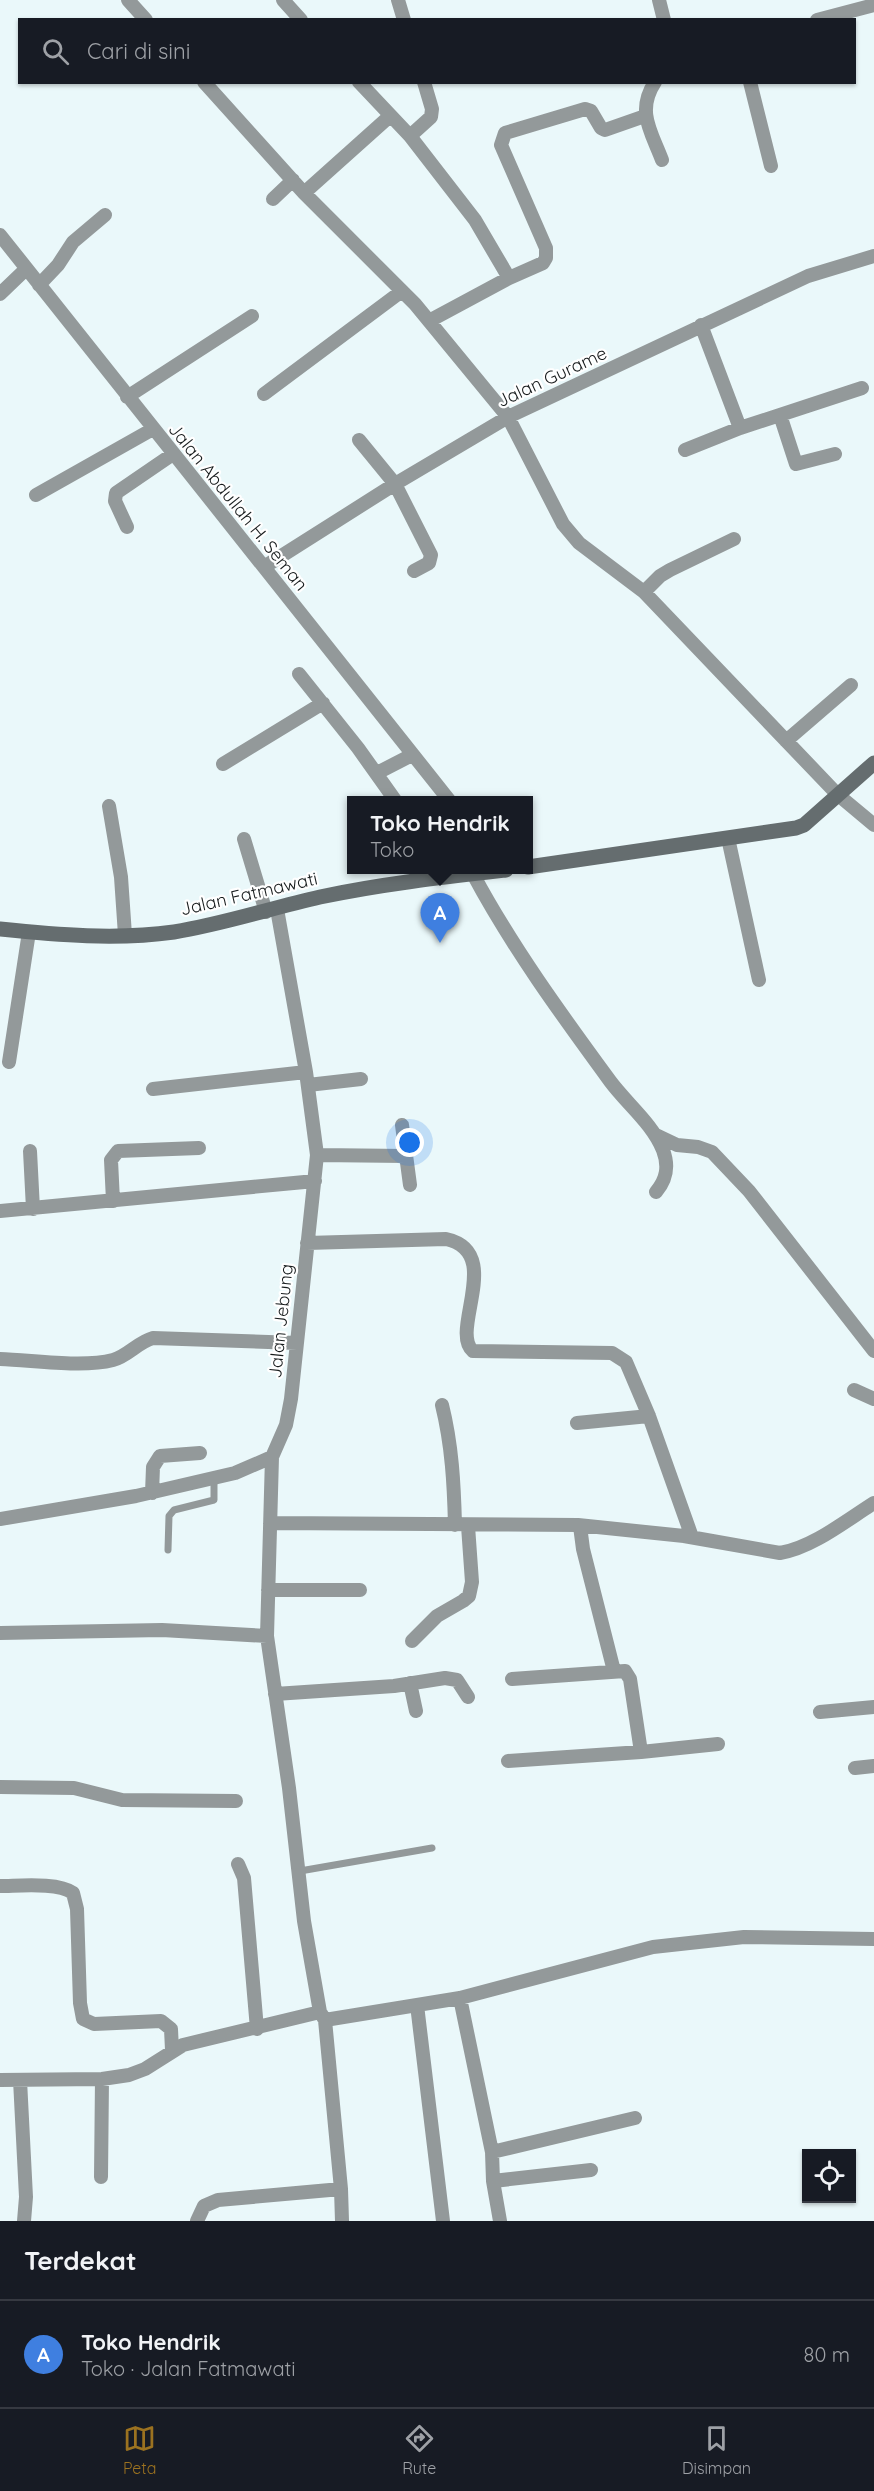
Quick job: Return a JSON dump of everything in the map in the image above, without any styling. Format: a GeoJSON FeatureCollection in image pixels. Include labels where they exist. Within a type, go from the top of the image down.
{"type":"FeatureCollection","features":[{"type":"Feature","properties":{"kind":"street"},"geometry":{"type":"LineString","coordinates":[[128,0],[144,18]]}},
{"type":"Feature","properties":{"kind":"street"},"geometry":{"type":"LineString","coordinates":[[283,0],[299,18]]}},
{"type":"Feature","properties":{"kind":"street"},"geometry":{"type":"LineString","coordinates":[[398,0],[403,18]]}},
{"type":"Feature","properties":{"kind":"street"},"geometry":{"type":"LineString","coordinates":[[658,0],[663,18]]}},
{"type":"Feature","properties":{"kind":"street"},"geometry":{"type":"LineString","coordinates":[[825,18],[874,5]]}},
{"type":"Feature","properties":{"kind":"street"},"geometry":{"type":"LineString","coordinates":[[206,84],[304,193],[429,321],[507,417],[571,534],[579,543],[644,592],[837,794],[874,825]]}},
{"type":"Feature","properties":{"kind":"street"},"geometry":{"type":"LineString","coordinates":[[361,84],[410,136],[475,220],[509,278]]}},
{"type":"Feature","properties":{"kind":"street"},"geometry":{"type":"LineString","coordinates":[[410,136],[431,117],[432,109],[425,84]]}},
{"type":"Feature","properties":{"kind":"street"},"geometry":{"type":"LineString","coordinates":[[654,84],[647,95],[645,116],[662,160]]}},
{"type":"Feature","properties":{"kind":"street"},"geometry":{"type":"LineString","coordinates":[[750,84],[771,166]]}},
{"type":"Feature","properties":{"kind":"street"},"geometry":{"type":"LineString","coordinates":[[429,321],[509,278],[543,263],[547,252],[501,145],[505,132],[585,109],[591,111],[600,128],[605,130],[645,116]]}},
{"type":"Feature","properties":{"kind":"street"},"geometry":{"type":"LineString","coordinates":[[304,193],[390,116]]}},
{"type":"Feature","properties":{"kind":"street"},"geometry":{"type":"LineString","coordinates":[[273,199],[293,180]]}},
{"type":"Feature","properties":{"kind":"street"},"geometry":{"type":"LineString","coordinates":[[39,285],[58,266],[73,242],[105,215]]}},
{"type":"Feature","properties":{"kind":"street","name":"Jalan Abdullah H. Seman"},"geometry":{"type":"LineString","coordinates":[[2,242],[39,285],[445,796]]}},
{"type":"Feature","properties":{"kind":"street","name":"Jalan Gurame"},"geometry":{"type":"LineString","coordinates":[[264,567],[395,484],[507,417],[808,276],[874,255]]}},
{"type":"Feature","properties":{"kind":"street"},"geometry":{"type":"LineString","coordinates":[[0,294],[26,269]]}},
{"type":"Feature","properties":{"kind":"street"},"geometry":{"type":"LineString","coordinates":[[264,394],[402,291]]}},
{"type":"Feature","properties":{"kind":"street"},"geometry":{"type":"LineString","coordinates":[[127,397],[252,316]]}},
{"type":"Feature","properties":{"kind":"street"},"geometry":{"type":"LineString","coordinates":[[701,325],[740,428]]}},
{"type":"Feature","properties":{"kind":"street"},"geometry":{"type":"LineString","coordinates":[[685,450],[740,428],[862,388]]}},
{"type":"Feature","properties":{"kind":"street"},"geometry":{"type":"LineString","coordinates":[[780,415],[796,464],[835,454]]}},
{"type":"Feature","properties":{"kind":"street"},"geometry":{"type":"LineString","coordinates":[[36,495],[153,429]]}},
{"type":"Feature","properties":{"kind":"street"},"geometry":{"type":"LineString","coordinates":[[359,440],[395,484],[431,555],[429,563],[414,571]]}},
{"type":"Feature","properties":{"kind":"street"},"geometry":{"type":"LineString","coordinates":[[127,527],[115,501],[115,496],[173,454]]}},
{"type":"Feature","properties":{"kind":"street"},"geometry":{"type":"LineString","coordinates":[[644,592],[660,576],[670,570],[734,539]]}},
{"type":"Feature","properties":{"kind":"street"},"geometry":{"type":"LineString","coordinates":[[299,674],[377,773],[392,796]]}},
{"type":"Feature","properties":{"kind":"street"},"geometry":{"type":"LineString","coordinates":[[786,741],[851,686]]}},
{"type":"Feature","properties":{"kind":"street"},"geometry":{"type":"LineString","coordinates":[[223,764],[323,703]]}},
{"type":"Feature","properties":{"kind":"street"},"geometry":{"type":"LineString","coordinates":[[377,773],[412,755]]}},
{"type":"Feature","properties":{"kind":"street"},"geometry":{"type":"LineString","coordinates":[[533,866],[796,828],[804,825],[874,763]]}},
{"type":"Feature","properties":{"kind":"street"},"geometry":{"type":"LineString","coordinates":[[109,806],[121,877],[124,935]]}},
{"type":"Feature","properties":{"kind":"street"},"geometry":{"type":"LineString","coordinates":[[728,838],[759,980]]}},
{"type":"Feature","properties":{"kind":"street","name":"Jalan Jebung"},"geometry":{"type":"LineString","coordinates":[[244,839],[271,911],[307,1078],[317,1155],[286,1425],[272,1457]]}},
{"type":"Feature","properties":{"kind":"street"},"geometry":{"type":"LineString","coordinates":[[473,874],[498,921],[556,1007],[610,1081],[656,1135],[667,1170],[665,1179],[656,1192]]}},
{"type":"Feature","properties":{"kind":"street","name":"Jalan Fatmawati"},"geometry":{"type":"LineString","coordinates":[[0,929],[124,935],[172,932],[271,911],[324,896],[426,875],[473,874]]}},
{"type":"Feature","properties":{"kind":"street"},"geometry":{"type":"LineString","coordinates":[[9,1062],[29,932]]}},
{"type":"Feature","properties":{"kind":"street"},"geometry":{"type":"LineString","coordinates":[[153,1089],[307,1078],[361,1078]]}},
{"type":"Feature","properties":{"kind":"street"},"geometry":{"type":"LineString","coordinates":[[402,1125],[410,1185]]}},
{"type":"Feature","properties":{"kind":"street"},"geometry":{"type":"LineString","coordinates":[[656,1135],[677,1145],[698,1147],[712,1152],[749,1191],[873,1346]]}},
{"type":"Feature","properties":{"kind":"street"},"geometry":{"type":"LineString","coordinates":[[113,1201],[111,1161],[118,1151],[199,1148]]}},
{"type":"Feature","properties":{"kind":"street"},"geometry":{"type":"LineString","coordinates":[[30,1151],[33,1209]]}},
{"type":"Feature","properties":{"kind":"street"},"geometry":{"type":"LineString","coordinates":[[317,1155],[406,1156]]}},
{"type":"Feature","properties":{"kind":"street"},"geometry":{"type":"LineString","coordinates":[[0,1211],[315,1181]]}},
{"type":"Feature","properties":{"kind":"street"},"geometry":{"type":"LineString","coordinates":[[307,1243],[447,1239],[461,1244],[469,1254],[473,1269],[466,1341],[469,1348],[478,1352],[612,1353],[626,1362],[649,1416],[692,1537]]}},
{"type":"Feature","properties":{"kind":"street"},"geometry":{"type":"LineString","coordinates":[[0,1359],[94,1363],[112,1360],[126,1354],[138,1344],[153,1338],[297,1343]]}},
{"type":"Feature","properties":{"kind":"street"},"geometry":{"type":"LineString","coordinates":[[854,1390],[874,1399]]}},
{"type":"Feature","properties":{"kind":"street"},"geometry":{"type":"LineString","coordinates":[[412,1641],[437,1616],[469,1596],[472,1582],[442,1405]]}},
{"type":"Feature","properties":{"kind":"street"},"geometry":{"type":"LineString","coordinates":[[577,1423],[649,1416]]}},
{"type":"Feature","properties":{"kind":"street"},"geometry":{"type":"LineString","coordinates":[[152,1493],[153,1467],[160,1456],[200,1453]]}},
{"type":"Feature","properties":{"kind":"street"},"geometry":{"type":"LineString","coordinates":[[0,1519],[152,1493],[235,1473],[272,1457],[267,1636],[300,1871],[304,1921],[322,2016],[341,2189],[342,2221]]}},
{"type":"Feature","properties":{"kind":"street"},"geometry":{"type":"LineString","coordinates":[[270,1523],[580,1526],[692,1537],[766,1552],[792,1551],[874,1503]]}},
{"type":"Feature","properties":{"kind":"street"},"geometry":{"type":"LineString","coordinates":[[580,1526],[583,1549],[614,1671]]}},
{"type":"Feature","properties":{"kind":"street"},"geometry":{"type":"LineString","coordinates":[[268,1590],[360,1590]]}},
{"type":"Feature","properties":{"kind":"street"},"geometry":{"type":"LineString","coordinates":[[0,1633],[162,1630],[267,1636]]}},
{"type":"Feature","properties":{"kind":"street"},"geometry":{"type":"LineString","coordinates":[[512,1679],[625,1671],[630,1678],[641,1752]]}},
{"type":"Feature","properties":{"kind":"street"},"geometry":{"type":"LineString","coordinates":[[275,1694],[452,1678],[460,1684],[468,1697]]}},
{"type":"Feature","properties":{"kind":"street"},"geometry":{"type":"LineString","coordinates":[[410,1683],[416,1711]]}},
{"type":"Feature","properties":{"kind":"street"},"geometry":{"type":"LineString","coordinates":[[820,1712],[874,1707]]}},
{"type":"Feature","properties":{"kind":"street"},"geometry":{"type":"LineString","coordinates":[[508,1761],[718,1744]]}},
{"type":"Feature","properties":{"kind":"street"},"geometry":{"type":"LineString","coordinates":[[855,1768],[874,1766]]}},
{"type":"Feature","properties":{"kind":"street"},"geometry":{"type":"LineString","coordinates":[[0,1787],[74,1788],[122,1800],[236,1801]]}},
{"type":"Feature","properties":{"kind":"street"},"geometry":{"type":"LineString","coordinates":[[238,1864],[244,1878],[257,2028]]}},
{"type":"Feature","properties":{"kind":"street"},"geometry":{"type":"LineString","coordinates":[[0,1886],[62,1888],[73,1893],[77,1909],[80,2003],[83,2019],[94,2024],[161,2021],[171,2030],[172,2050]]}},
{"type":"Feature","properties":{"kind":"street"},"geometry":{"type":"LineString","coordinates":[[0,2080],[102,2079],[129,2075],[145,2069],[183,2045],[322,2016],[460,1998],[653,1947],[744,1937],[874,1940]]}},
{"type":"Feature","properties":{"kind":"street"},"geometry":{"type":"LineString","coordinates":[[460,1998],[492,2152],[493,2181],[500,2221]]}},
{"type":"Feature","properties":{"kind":"street"},"geometry":{"type":"LineString","coordinates":[[417,2005],[443,2221]]}},
{"type":"Feature","properties":{"kind":"street"},"geometry":{"type":"LineString","coordinates":[[101,2177],[102,2079]]}},
{"type":"Feature","properties":{"kind":"street"},"geometry":{"type":"LineString","coordinates":[[20,2080],[26,2196],[24,2221]]}},
{"type":"Feature","properties":{"kind":"street"},"geometry":{"type":"LineString","coordinates":[[492,2152],[635,2118]]}},
{"type":"Feature","properties":{"kind":"street"},"geometry":{"type":"LineString","coordinates":[[493,2181],[591,2170]]}},
{"type":"Feature","properties":{"kind":"street"},"geometry":{"type":"LineString","coordinates":[[197,2221],[204,2206],[218,2200],[341,2189]]}},
{"type":"Feature","properties":{"kind":"lane"},"geometry":{"type":"LineString","coordinates":[[168,1550],[169,1515],[174,1510],[214,1500],[214,1478]]}},
{"type":"Feature","properties":{"kind":"lane"},"geometry":{"type":"LineString","coordinates":[[300,1871],[432,1848]]}},
{"type":"Feature","properties":{"kind":"place","name":"Toko Hendrik"},"geometry":{"type":"Point","coordinates":[440,943]}}]}
